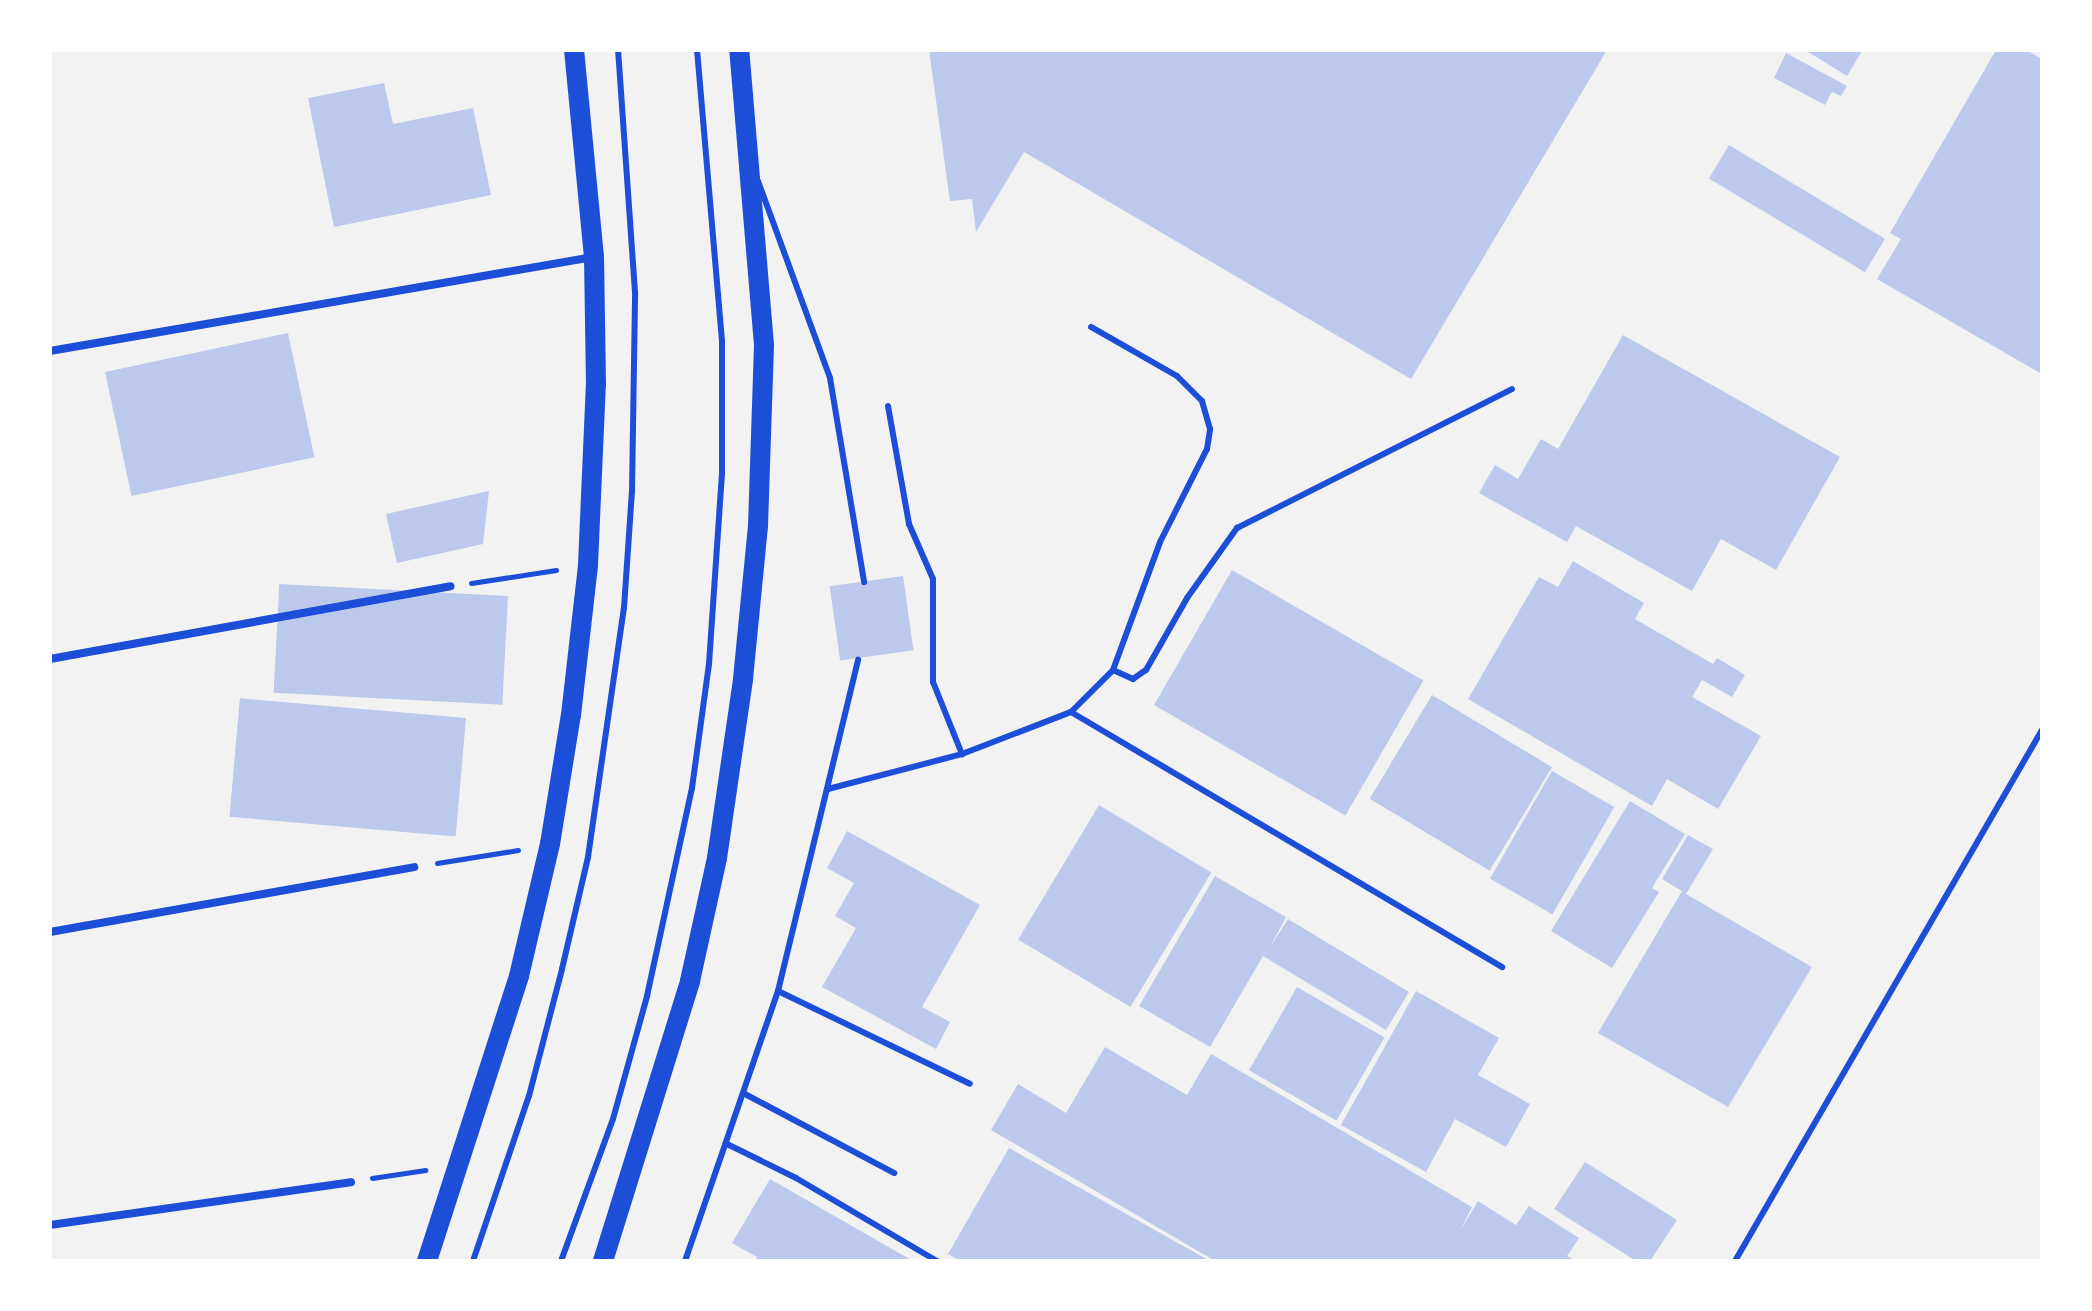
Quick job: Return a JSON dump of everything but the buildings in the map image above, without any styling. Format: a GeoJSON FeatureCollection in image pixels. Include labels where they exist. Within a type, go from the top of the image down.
{"type":"FeatureCollection","features":[{"type":"Feature","properties":{"kind":"main road"},"geometry":{"type":"LineString","coordinates":[[427,1261],[462,1164],[519,976],[550,844],[588,565],[594,257],[574,50]]}},
{"type":"Feature","properties":{"kind":"main road"},"geometry":{"type":"LineString","coordinates":[[603,1261],[690,981],[717,858],[743,679],[758,526],[764,345],[752,162],[739,50]]}},
{"type":"Feature","properties":{"kind":"street"},"geometry":{"type":"LineString","coordinates":[[50,351],[594,257]]}},
{"type":"Feature","properties":{"kind":"street"},"geometry":{"type":"LineString","coordinates":[[50,659],[450,586]]}},
{"type":"Feature","properties":{"kind":"street"},"geometry":{"type":"LineString","coordinates":[[50,932],[414,867]]}},
{"type":"Feature","properties":{"kind":"street"},"geometry":{"type":"LineString","coordinates":[[50,1225],[351,1182]]}},
{"type":"Feature","properties":{"kind":"lane"},"geometry":{"type":"LineString","coordinates":[[473,1261],[529,1096],[562,969],[588,857],[622,624],[632,491],[635,292],[618,50]]}},
{"type":"Feature","properties":{"kind":"lane"},"geometry":{"type":"LineString","coordinates":[[561,1261],[613,1119],[647,996],[692,788],[709,664],[722,473],[722,341],[697,50]]}},
{"type":"Feature","properties":{"kind":"lane"},"geometry":{"type":"LineString","coordinates":[[752,162],[830,378],[864,582]]}},
{"type":"Feature","properties":{"kind":"lane"},"geometry":{"type":"LineString","coordinates":[[828,789],[962,754],[1071,712],[1113,670],[1160,542],[1207,449],[1210,429],[1202,401],[1177,376],[1091,327]]}},
{"type":"Feature","properties":{"kind":"lane"},"geometry":{"type":"LineString","coordinates":[[1113,670],[1133,679],[1146,670],[1187,598],[1237,528],[1512,389]]}},
{"type":"Feature","properties":{"kind":"lane"},"geometry":{"type":"LineString","coordinates":[[888,406],[907,516],[933,579],[933,682],[962,754]]}},
{"type":"Feature","properties":{"kind":"lane"},"geometry":{"type":"LineString","coordinates":[[685,1261],[778,991],[858,660]]}},
{"type":"Feature","properties":{"kind":"lane"},"geometry":{"type":"LineString","coordinates":[[1071,712],[1502,967]]}},
{"type":"Feature","properties":{"kind":"lane"},"geometry":{"type":"LineString","coordinates":[[1735,1261],[2042,730]]}},
{"type":"Feature","properties":{"kind":"lane"},"geometry":{"type":"LineString","coordinates":[[778,991],[970,1084]]}},
{"type":"Feature","properties":{"kind":"lane"},"geometry":{"type":"LineString","coordinates":[[745,1094],[894,1173]]}},
{"type":"Feature","properties":{"kind":"lane"},"geometry":{"type":"LineString","coordinates":[[727,1144],[796,1178],[937,1261]]}},
{"type":"Feature","properties":{"kind":"path"},"geometry":{"type":"LineString","coordinates":[[450,586],[588,565]]}},
{"type":"Feature","properties":{"kind":"path"},"geometry":{"type":"LineString","coordinates":[[414,867],[550,844]]}},
{"type":"Feature","properties":{"kind":"path"},"geometry":{"type":"LineString","coordinates":[[351,1182],[462,1164]]}}]}
